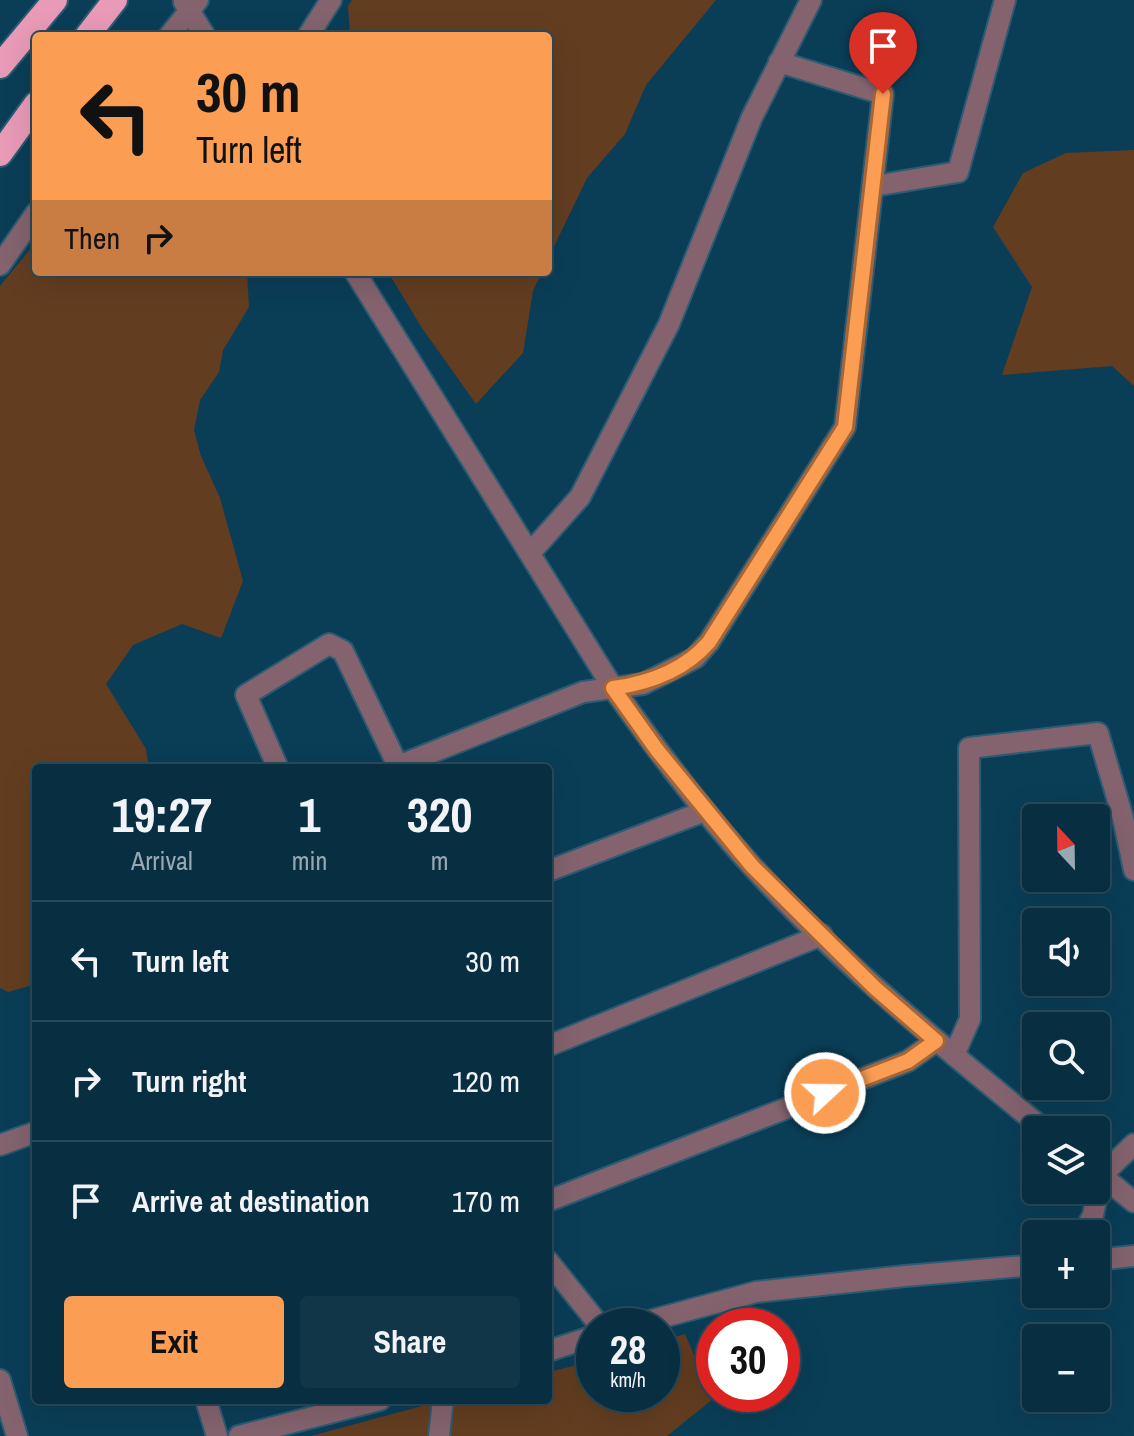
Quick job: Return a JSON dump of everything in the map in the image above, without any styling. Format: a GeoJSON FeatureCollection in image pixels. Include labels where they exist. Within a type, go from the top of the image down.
{"type":"FeatureCollection","features":[{"type":"Feature","properties":{"kind":"highway"},"geometry":{"type":"LineString","coordinates":[[0,66],[55,0]]}},
{"type":"Feature","properties":{"kind":"highway"},"geometry":{"type":"LineString","coordinates":[[90,32],[115,0]]}},
{"type":"Feature","properties":{"kind":"highway"},"geometry":{"type":"LineString","coordinates":[[0,154],[32,110]]}},
{"type":"Feature","properties":{"kind":"street"},"geometry":{"type":"LineString","coordinates":[[311,32],[331,0]]}},
{"type":"Feature","properties":{"kind":"street"},"geometry":{"type":"LineString","coordinates":[[530,553],[580,497],[669,324],[752,117],[811,0]]}},
{"type":"Feature","properties":{"kind":"street"},"geometry":{"type":"LineString","coordinates":[[874,186],[958,172],[1005,0]]}},
{"type":"Feature","properties":{"kind":"street"},"geometry":{"type":"LineString","coordinates":[[172,32],[190,4]]}},
{"type":"Feature","properties":{"kind":"street"},"geometry":{"type":"LineString","coordinates":[[190,4],[203,32]]}},
{"type":"Feature","properties":{"kind":"street"},"geometry":{"type":"LineString","coordinates":[[403,764],[583,692],[643,684],[695,658],[709,642],[845,427],[883,94],[779,62]]}},
{"type":"Feature","properties":{"kind":"street"},"geometry":{"type":"LineString","coordinates":[[0,265],[32,219]]}},
{"type":"Feature","properties":{"kind":"street"},"geometry":{"type":"LineString","coordinates":[[357,276],[613,688],[705,811],[752,866],[875,988],[1028,1116]]}},
{"type":"Feature","properties":{"kind":"street"},"geometry":{"type":"LineString","coordinates":[[276,764],[246,695],[329,644],[343,651],[394,764]]}},
{"type":"Feature","properties":{"kind":"street"},"geometry":{"type":"LineString","coordinates":[[954,1055],[970,1019],[969,748],[1098,733],[1123,818],[1134,870]]}},
{"type":"Feature","properties":{"kind":"street"},"geometry":{"type":"LineString","coordinates":[[552,869],[705,811]]}},
{"type":"Feature","properties":{"kind":"street"},"geometry":{"type":"LineString","coordinates":[[552,1044],[822,935]]}},
{"type":"Feature","properties":{"kind":"street"},"geometry":{"type":"LineString","coordinates":[[552,1199],[908,1061],[936,1041]]}},
{"type":"Feature","properties":{"kind":"street"},"geometry":{"type":"LineString","coordinates":[[0,1145],[32,1133]]}},
{"type":"Feature","properties":{"kind":"street"},"geometry":{"type":"LineString","coordinates":[[1110,1164],[1134,1144]]}},
{"type":"Feature","properties":{"kind":"street"},"geometry":{"type":"LineString","coordinates":[[1110,1183],[1134,1202]]}},
{"type":"Feature","properties":{"kind":"street"},"geometry":{"type":"LineString","coordinates":[[1110,1259],[1134,1256]]}},
{"type":"Feature","properties":{"kind":"street"},"geometry":{"type":"LineString","coordinates":[[552,1266],[586,1308]]}},
{"type":"Feature","properties":{"kind":"street"},"geometry":{"type":"LineString","coordinates":[[680,1313],[756,1292],[1022,1266]]}},
{"type":"Feature","properties":{"kind":"street"},"geometry":{"type":"LineString","coordinates":[[552,1350],[576,1342]]}},
{"type":"Feature","properties":{"kind":"street"},"geometry":{"type":"LineString","coordinates":[[0,1380],[17,1436]]}},
{"type":"Feature","properties":{"kind":"street"},"geometry":{"type":"LineString","coordinates":[[207,1404],[217,1436]]}},
{"type":"Feature","properties":{"kind":"street"},"geometry":{"type":"LineString","coordinates":[[239,1436],[364,1404]]}},
{"type":"Feature","properties":{"kind":"street"},"geometry":{"type":"LineString","coordinates":[[439,1436],[443,1404]]}},
{"type":"Feature","properties":{"kind":"shaded area"},"geometry":{"type":"Polygon","coordinates":[[[352,0],[716,0],[646,85],[625,134],[587,178],[552,251],[552,32],[350,32],[348,6],[352,0]]]}},
{"type":"Feature","properties":{"kind":"shaded area"},"geometry":{"type":"Polygon","coordinates":[[[1134,150],[1134,386],[1112,366],[1002,375],[1032,287],[993,227],[1023,173],[1066,153],[1134,150]]]}},
{"type":"Feature","properties":{"kind":"shaded area"},"geometry":{"type":"Polygon","coordinates":[[[32,247],[32,276],[247,276],[249,307],[223,350],[219,372],[200,400],[194,430],[201,456],[220,498],[243,581],[221,638],[182,624],[133,645],[106,684],[146,749],[148,764],[32,764],[32,985],[8,992],[0,988],[0,286],[32,247]]]}},
{"type":"Feature","properties":{"kind":"shaded area"},"geometry":{"type":"Polygon","coordinates":[[[390,276],[540,276],[533,291],[523,353],[476,404],[422,328],[390,276]]]}},
{"type":"Feature","properties":{"kind":"shaded area"},"geometry":{"type":"Polygon","coordinates":[[[685,1334],[696,1360],[697,1412],[667,1436],[311,1436],[429,1404],[552,1404],[552,1371],[576,1365],[576,1412],[680,1412],[680,1336],[685,1334]]]}},
{"type":"Feature","properties":{"kind":"route"},"geometry":{"type":"LineString","coordinates":[[825,1093],[908,1061],[936,1041],[875,988],[752,866],[657,750],[613,688],[643,684],[695,658],[709,642],[845,427],[883,94]]}}]}
